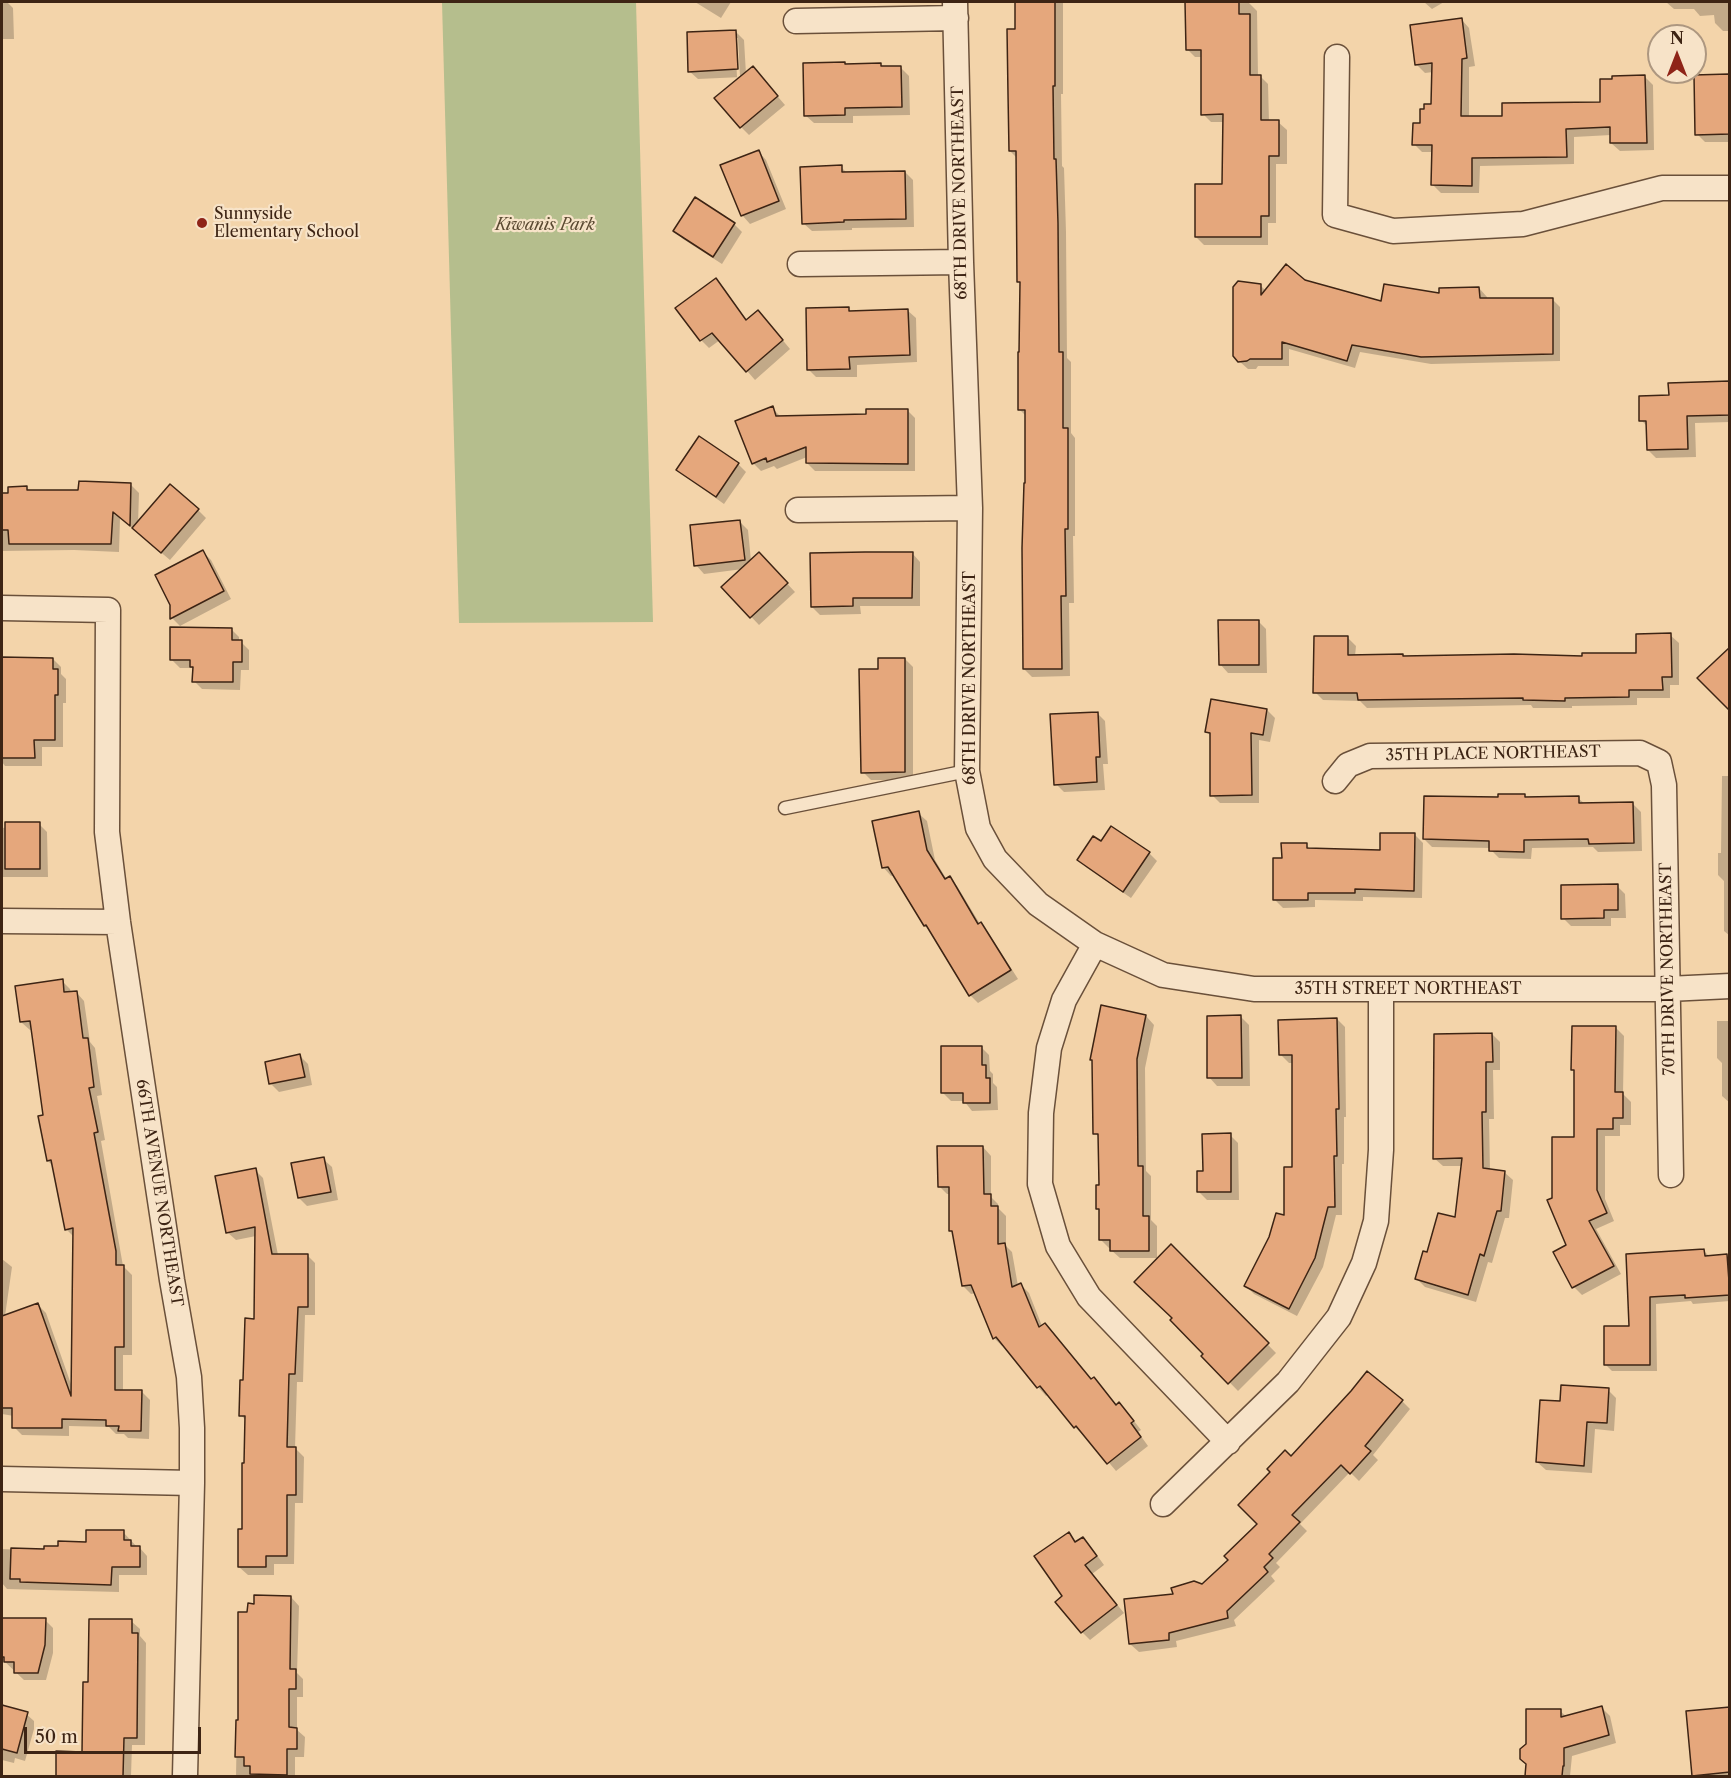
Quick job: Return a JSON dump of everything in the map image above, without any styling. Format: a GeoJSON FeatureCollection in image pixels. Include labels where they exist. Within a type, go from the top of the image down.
{"type":"FeatureCollection","features":[{"type":"Feature","properties":{"kind":"street"},"geometry":{"type":"LineString","coordinates":[[796,21],[955,10]]}},
{"type":"Feature","properties":{"kind":"street","name":"68TH DRIVE NORTHEAST"},"geometry":{"type":"LineString","coordinates":[[955,10],[970,508],[967,771],[978,828],[995,859],[1038,904],[1095,944]]}},
{"type":"Feature","properties":{"kind":"street"},"geometry":{"type":"LineString","coordinates":[[1337,57],[1335,215],[1393,231],[1523,224],[1662,188],[1730,188]]}},
{"type":"Feature","properties":{"kind":"street"},"geometry":{"type":"LineString","coordinates":[[800,264],[961,262]]}},
{"type":"Feature","properties":{"kind":"street"},"geometry":{"type":"LineString","coordinates":[[798,510],[970,508]]}},
{"type":"Feature","properties":{"kind":"street","name":"66TH AVENUE NORTHEAST"},"geometry":{"type":"LineString","coordinates":[[2,608],[108,610],[107,832],[118,922],[172,1280],[189,1377],[192,1483],[185,1776]]}},
{"type":"Feature","properties":{"kind":"street","name":"35TH PLACE NORTHEAST"},"geometry":{"type":"LineString","coordinates":[[1335,781],[1347,765],[1370,756],[1640,753],[1659,762]]}},
{"type":"Feature","properties":{"kind":"street","name":"70TH DRIVE NORTHEAST"},"geometry":{"type":"LineString","coordinates":[[1659,762],[1664,785],[1671,1176]]}},
{"type":"Feature","properties":{"kind":"street"},"geometry":{"type":"LineString","coordinates":[[2,921],[118,922]]}},
{"type":"Feature","properties":{"kind":"street"},"geometry":{"type":"LineString","coordinates":[[1095,944],[1064,1000],[1049,1048],[1041,1113],[1040,1184],[1058,1246],[1089,1297],[1228,1442]]}},
{"type":"Feature","properties":{"kind":"street","name":"35TH STREET NORTHEAST"},"geometry":{"type":"LineString","coordinates":[[1095,944],[1163,975],[1254,989],[1668,989],[1730,986]]}},
{"type":"Feature","properties":{"kind":"street"},"geometry":{"type":"LineString","coordinates":[[1163,1504],[1288,1382],[1339,1317],[1364,1263],[1376,1221],[1379,1192],[1381,989]]}},
{"type":"Feature","properties":{"kind":"street"},"geometry":{"type":"LineString","coordinates":[[2,1479],[192,1483]]}},
{"type":"Feature","properties":{"kind":"lane"},"geometry":{"type":"LineString","coordinates":[[785,808],[967,771]]}},
{"type":"Feature","properties":{"kind":"green space","name":"Kiwanis Park"},"geometry":{"type":"Polygon","coordinates":[[[442,2],[636,2],[653,622],[459,623],[442,2]]]}},
{"type":"Feature","properties":{"kind":"building"},"geometry":{"type":"Polygon","coordinates":[[[1015,2],[1055,2],[1055,86],[1053,86],[1058,223],[1059,352],[1063,352],[1063,428],[1068,428],[1066,596],[1061,596],[1062,669],[1023,669],[1022,548],[1025,410],[1018,410],[1020,282],[1017,282],[1016,151],[1009,151],[1007,29],[1015,29],[1015,2]]]}},
{"type":"Feature","properties":{"kind":"building"},"geometry":{"type":"Polygon","coordinates":[[[1185,2],[1239,2],[1239,14],[1250,14],[1250,75],[1261,75],[1261,120],[1279,120],[1279,156],[1269,156],[1269,216],[1261,216],[1261,237],[1195,237],[1195,184],[1222,184],[1223,114],[1201,115],[1201,50],[1186,50],[1185,2]]]}},
{"type":"Feature","properties":{"kind":"building"},"geometry":{"type":"Polygon","coordinates":[[[1462,18],[1467,58],[1462,59],[1461,116],[1502,116],[1502,103],[1600,102],[1600,79],[1612,79],[1612,76],[1645,75],[1647,143],[1610,143],[1610,127],[1566,129],[1567,157],[1472,158],[1472,186],[1431,185],[1432,145],[1412,145],[1413,123],[1420,123],[1420,109],[1424,109],[1424,104],[1431,104],[1432,63],[1415,65],[1410,25],[1462,18]]]}},
{"type":"Feature","properties":{"kind":"building"},"geometry":{"type":"Polygon","coordinates":[[[736,30],[738,69],[688,72],[687,32],[736,30]]]}},
{"type":"Feature","properties":{"kind":"building"},"geometry":{"type":"Polygon","coordinates":[[[845,62],[845,64],[881,63],[881,66],[901,66],[902,107],[845,108],[845,115],[804,116],[803,63],[845,62]]]}},
{"type":"Feature","properties":{"kind":"building"},"geometry":{"type":"Polygon","coordinates":[[[753,66],[778,96],[740,128],[714,98],[753,66]]]}},
{"type":"Feature","properties":{"kind":"building"},"geometry":{"type":"Polygon","coordinates":[[[1729,74],[1730,134],[1695,135],[1694,84],[1707,84],[1707,75],[1729,74]]]}},
{"type":"Feature","properties":{"kind":"building"},"geometry":{"type":"Polygon","coordinates":[[[759,150],[779,201],[741,216],[720,165],[759,150]]]}},
{"type":"Feature","properties":{"kind":"building"},"geometry":{"type":"Polygon","coordinates":[[[842,165],[842,172],[905,171],[906,219],[844,220],[844,222],[802,224],[800,167],[842,165]]]}},
{"type":"Feature","properties":{"kind":"building"},"geometry":{"type":"Polygon","coordinates":[[[695,197],[735,223],[713,257],[673,231],[695,197]]]}},
{"type":"Feature","properties":{"kind":"building"},"geometry":{"type":"Polygon","coordinates":[[[1286,264],[1305,280],[1381,301],[1384,284],[1439,293],[1439,288],[1479,287],[1480,298],[1553,298],[1553,354],[1421,357],[1352,345],[1347,361],[1282,342],[1282,359],[1250,359],[1238,362],[1233,356],[1233,287],[1238,281],[1261,284],[1261,295],[1286,264]]]}},
{"type":"Feature","properties":{"kind":"building"},"geometry":{"type":"Polygon","coordinates":[[[716,278],[746,320],[758,310],[783,340],[746,372],[712,333],[700,341],[675,308],[716,278]]]}},
{"type":"Feature","properties":{"kind":"building"},"geometry":{"type":"Polygon","coordinates":[[[849,307],[849,311],[908,309],[910,355],[849,357],[850,369],[807,370],[806,308],[849,307]]]}},
{"type":"Feature","properties":{"kind":"building"},"geometry":{"type":"Polygon","coordinates":[[[1730,381],[1730,415],[1687,416],[1688,449],[1647,450],[1646,421],[1639,421],[1639,396],[1669,395],[1668,383],[1730,381]]]}},
{"type":"Feature","properties":{"kind":"building"},"geometry":{"type":"Polygon","coordinates":[[[773,406],[776,416],[866,414],[866,409],[908,409],[908,464],[806,463],[806,447],[767,462],[766,458],[752,464],[735,421],[773,406]]]}},
{"type":"Feature","properties":{"kind":"building"},"geometry":{"type":"Polygon","coordinates":[[[699,436],[739,463],[716,497],[676,470],[699,436]]]}},
{"type":"Feature","properties":{"kind":"building"},"geometry":{"type":"Polygon","coordinates":[[[79,481],[131,483],[130,526],[113,512],[111,544],[9,544],[8,530],[2,530],[2,493],[8,493],[8,487],[27,486],[27,490],[78,490],[79,481]]]}},
{"type":"Feature","properties":{"kind":"building"},"geometry":{"type":"Polygon","coordinates":[[[170,484],[199,509],[161,553],[132,528],[170,484]]]}},
{"type":"Feature","properties":{"kind":"building"},"geometry":{"type":"Polygon","coordinates":[[[740,520],[745,560],[694,566],[690,525],[740,520]]]}},
{"type":"Feature","properties":{"kind":"building"},"geometry":{"type":"Polygon","coordinates":[[[203,550],[224,591],[170,619],[170,605],[155,575],[203,550]]]}},
{"type":"Feature","properties":{"kind":"building"},"geometry":{"type":"Polygon","coordinates":[[[759,552],[788,583],[750,618],[721,587],[759,552]]]}},
{"type":"Feature","properties":{"kind":"building"},"geometry":{"type":"Polygon","coordinates":[[[913,552],[912,598],[853,598],[853,606],[811,607],[810,553],[913,552]]]}},
{"type":"Feature","properties":{"kind":"building"},"geometry":{"type":"Polygon","coordinates":[[[1218,620],[1259,620],[1259,665],[1219,665],[1218,620]]]}},
{"type":"Feature","properties":{"kind":"building"},"geometry":{"type":"Polygon","coordinates":[[[170,627],[232,628],[232,640],[242,640],[242,662],[233,662],[233,682],[192,682],[193,667],[190,667],[190,660],[170,660],[170,627]]]}},
{"type":"Feature","properties":{"kind":"building"},"geometry":{"type":"Polygon","coordinates":[[[1671,633],[1672,677],[1662,677],[1663,690],[1629,690],[1629,697],[1565,698],[1565,701],[1523,700],[1523,698],[1358,700],[1357,693],[1313,693],[1314,636],[1348,636],[1348,655],[1582,656],[1582,653],[1636,653],[1636,634],[1671,633]]]}},
{"type":"Feature","properties":{"kind":"building"},"geometry":{"type":"Polygon","coordinates":[[[1730,647],[1730,711],[1697,678],[1730,647]]]}},
{"type":"Feature","properties":{"kind":"building"},"geometry":{"type":"Polygon","coordinates":[[[2,657],[53,658],[53,669],[58,669],[58,695],[55,695],[55,740],[34,740],[35,758],[2,758],[2,657]]]}},
{"type":"Feature","properties":{"kind":"building"},"geometry":{"type":"Polygon","coordinates":[[[878,658],[905,658],[905,772],[861,773],[859,669],[878,669],[878,658]]]}},
{"type":"Feature","properties":{"kind":"building"},"geometry":{"type":"Polygon","coordinates":[[[1211,699],[1267,709],[1263,735],[1251,733],[1252,795],[1210,796],[1210,733],[1205,732],[1211,699]]]}},
{"type":"Feature","properties":{"kind":"building"},"geometry":{"type":"Polygon","coordinates":[[[1098,712],[1100,757],[1096,757],[1097,782],[1054,785],[1050,714],[1098,712]]]}},
{"type":"Feature","properties":{"kind":"building"},"geometry":{"type":"Polygon","coordinates":[[[1498,794],[1525,794],[1525,797],[1579,796],[1579,803],[1633,802],[1634,843],[1589,844],[1588,839],[1524,840],[1524,852],[1489,851],[1489,841],[1423,839],[1424,796],[1498,797],[1498,794]]]}},
{"type":"Feature","properties":{"kind":"building"},"geometry":{"type":"Polygon","coordinates":[[[919,811],[927,850],[945,879],[950,876],[978,924],[981,922],[1011,970],[969,996],[888,867],[882,868],[872,821],[919,811]]]}},
{"type":"Feature","properties":{"kind":"building"},"geometry":{"type":"Polygon","coordinates":[[[5,822],[40,822],[40,869],[5,869],[5,822]]]}},
{"type":"Feature","properties":{"kind":"building"},"geometry":{"type":"Polygon","coordinates":[[[1111,826],[1150,852],[1123,892],[1077,860],[1093,836],[1101,841],[1111,826]]]}},
{"type":"Feature","properties":{"kind":"building"},"geometry":{"type":"Polygon","coordinates":[[[1380,833],[1415,833],[1414,891],[1355,889],[1355,893],[1308,893],[1308,900],[1273,900],[1273,858],[1282,858],[1281,843],[1307,843],[1307,848],[1380,850],[1380,833]]]}},
{"type":"Feature","properties":{"kind":"building"},"geometry":{"type":"Polygon","coordinates":[[[1618,884],[1618,910],[1604,910],[1604,918],[1561,919],[1561,885],[1618,884]]]}},
{"type":"Feature","properties":{"kind":"building"},"geometry":{"type":"Polygon","coordinates":[[[63,979],[64,992],[77,991],[83,1038],[88,1038],[94,1087],[89,1088],[98,1132],[94,1133],[116,1251],[116,1265],[124,1265],[124,1347],[115,1347],[115,1390],[142,1390],[141,1431],[118,1431],[119,1426],[106,1426],[106,1420],[62,1419],[62,1428],[12,1428],[12,1408],[2,1408],[2,1316],[38,1303],[71,1396],[73,1228],[65,1230],[51,1160],[47,1161],[38,1116],[43,1115],[30,1021],[20,1022],[15,986],[63,979]]]}},
{"type":"Feature","properties":{"kind":"building"},"geometry":{"type":"Polygon","coordinates":[[[1101,1005],[1146,1015],[1137,1059],[1138,1166],[1143,1166],[1143,1216],[1149,1216],[1149,1251],[1110,1251],[1110,1240],[1099,1240],[1099,1209],[1096,1209],[1096,1185],[1099,1185],[1098,1134],[1093,1134],[1092,1060],[1090,1060],[1101,1005]]]}},
{"type":"Feature","properties":{"kind":"building"},"geometry":{"type":"Polygon","coordinates":[[[1241,1015],[1242,1078],[1207,1078],[1207,1016],[1241,1015]]]}},
{"type":"Feature","properties":{"kind":"building"},"geometry":{"type":"Polygon","coordinates":[[[1337,1018],[1339,1109],[1336,1109],[1337,1156],[1334,1156],[1335,1207],[1328,1207],[1315,1258],[1289,1309],[1244,1286],[1269,1237],[1276,1213],[1284,1215],[1284,1167],[1292,1167],[1292,1055],[1279,1055],[1278,1020],[1337,1018]]]}},
{"type":"Feature","properties":{"kind":"building"},"geometry":{"type":"Polygon","coordinates":[[[1572,1026],[1616,1026],[1615,1092],[1623,1092],[1623,1118],[1613,1118],[1613,1129],[1597,1129],[1597,1190],[1607,1213],[1589,1221],[1614,1266],[1572,1288],[1553,1252],[1566,1245],[1547,1200],[1552,1198],[1552,1137],[1574,1137],[1572,1026]]]}},
{"type":"Feature","properties":{"kind":"building"},"geometry":{"type":"Polygon","coordinates":[[[1492,1033],[1493,1062],[1486,1062],[1486,1112],[1482,1112],[1483,1168],[1505,1171],[1501,1211],[1497,1211],[1484,1256],[1480,1254],[1468,1295],[1415,1279],[1423,1251],[1427,1252],[1438,1213],[1455,1217],[1462,1158],[1433,1159],[1434,1034],[1492,1033]]]}},
{"type":"Feature","properties":{"kind":"building"},"geometry":{"type":"Polygon","coordinates":[[[941,1046],[982,1046],[982,1065],[986,1065],[986,1078],[990,1078],[990,1103],[963,1103],[963,1093],[941,1093],[941,1046]]]}},
{"type":"Feature","properties":{"kind":"building"},"geometry":{"type":"Polygon","coordinates":[[[300,1054],[305,1077],[269,1084],[265,1062],[300,1054]]]}},
{"type":"Feature","properties":{"kind":"building"},"geometry":{"type":"Polygon","coordinates":[[[1231,1133],[1231,1192],[1197,1192],[1197,1171],[1203,1171],[1202,1134],[1231,1133]]]}},
{"type":"Feature","properties":{"kind":"building"},"geometry":{"type":"Polygon","coordinates":[[[937,1146],[983,1146],[984,1194],[991,1194],[991,1206],[998,1206],[998,1244],[1005,1243],[1012,1287],[1021,1283],[1039,1327],[1045,1323],[1091,1379],[1094,1377],[1116,1405],[1119,1402],[1134,1421],[1131,1423],[1141,1437],[1107,1464],[1040,1386],[1037,1388],[996,1337],[993,1339],[971,1285],[962,1286],[952,1231],[949,1231],[949,1187],[938,1187],[937,1146]]]}},
{"type":"Feature","properties":{"kind":"building"},"geometry":{"type":"Polygon","coordinates":[[[324,1157],[331,1192],[298,1198],[291,1163],[324,1157]]]}},
{"type":"Feature","properties":{"kind":"building"},"geometry":{"type":"Polygon","coordinates":[[[256,1168],[272,1254],[308,1254],[308,1307],[298,1307],[295,1374],[289,1374],[287,1447],[296,1447],[296,1495],[287,1495],[287,1556],[266,1556],[266,1567],[238,1567],[238,1529],[242,1529],[245,1416],[239,1416],[240,1380],[243,1380],[245,1318],[254,1319],[255,1227],[226,1233],[215,1176],[256,1168]]]}},
{"type":"Feature","properties":{"kind":"building"},"geometry":{"type":"Polygon","coordinates":[[[1171,1244],[1269,1343],[1228,1384],[1170,1320],[1172,1318],[1134,1282],[1171,1244]]]}},
{"type":"Feature","properties":{"kind":"building"},"geometry":{"type":"Polygon","coordinates":[[[1704,1249],[1705,1256],[1727,1254],[1730,1295],[1685,1298],[1685,1295],[1650,1297],[1650,1365],[1604,1365],[1604,1326],[1629,1326],[1626,1254],[1704,1249]]]}},
{"type":"Feature","properties":{"kind":"building"},"geometry":{"type":"Polygon","coordinates":[[[1367,1371],[1403,1400],[1365,1446],[1371,1451],[1350,1474],[1341,1465],[1292,1515],[1300,1522],[1269,1554],[1273,1558],[1264,1567],[1268,1572],[1227,1611],[1228,1618],[1169,1633],[1169,1640],[1129,1644],[1124,1599],[1173,1594],[1171,1588],[1194,1581],[1202,1584],[1228,1560],[1224,1556],[1257,1524],[1238,1505],[1270,1472],[1267,1469],[1285,1450],[1291,1456],[1367,1371]]]}},
{"type":"Feature","properties":{"kind":"building"},"geometry":{"type":"Polygon","coordinates":[[[1561,1385],[1609,1388],[1607,1423],[1587,1422],[1584,1466],[1536,1462],[1540,1400],[1560,1401],[1561,1385]]]}},
{"type":"Feature","properties":{"kind":"building"},"geometry":{"type":"Polygon","coordinates":[[[86,1530],[124,1530],[124,1540],[131,1540],[131,1546],[140,1546],[140,1567],[112,1567],[111,1585],[20,1582],[20,1579],[10,1579],[11,1548],[44,1549],[44,1546],[58,1546],[58,1541],[86,1542],[86,1530]]]}},
{"type":"Feature","properties":{"kind":"building"},"geometry":{"type":"Polygon","coordinates":[[[1069,1532],[1075,1542],[1083,1537],[1097,1556],[1085,1565],[1117,1605],[1081,1633],[1055,1602],[1062,1596],[1034,1556],[1069,1532]]]}},
{"type":"Feature","properties":{"kind":"building"},"geometry":{"type":"Polygon","coordinates":[[[254,1595],[291,1596],[290,1669],[296,1669],[296,1689],[289,1689],[289,1727],[297,1728],[297,1749],[287,1749],[287,1775],[250,1774],[250,1766],[244,1766],[244,1757],[235,1757],[236,1720],[238,1720],[238,1612],[247,1612],[248,1603],[254,1604],[254,1595]]]}},
{"type":"Feature","properties":{"kind":"building"},"geometry":{"type":"Polygon","coordinates":[[[2,1618],[46,1618],[45,1645],[38,1673],[14,1673],[14,1662],[4,1662],[2,1618]]]}},
{"type":"Feature","properties":{"kind":"building"},"geometry":{"type":"Polygon","coordinates":[[[89,1619],[132,1619],[132,1633],[138,1633],[137,1738],[124,1738],[123,1776],[56,1776],[56,1751],[82,1752],[83,1682],[88,1682],[89,1619]]]}},
{"type":"Feature","properties":{"kind":"building"},"geometry":{"type":"Polygon","coordinates":[[[2,1705],[28,1712],[17,1753],[2,1749],[2,1705]]]}},
{"type":"Feature","properties":{"kind":"building"},"geometry":{"type":"Polygon","coordinates":[[[1602,1706],[1609,1735],[1564,1748],[1562,1776],[1525,1776],[1526,1764],[1520,1759],[1520,1749],[1526,1744],[1526,1709],[1561,1709],[1561,1717],[1602,1706]]]}},
{"type":"Feature","properties":{"kind":"building"},"geometry":{"type":"Polygon","coordinates":[[[1730,1707],[1730,1772],[1692,1776],[1686,1711],[1730,1707]]]}},
{"type":"Feature","properties":{"kind":"place","name":"Sunnyside Elementary School"},"geometry":{"type":"Point","coordinates":[202,223]}}]}
